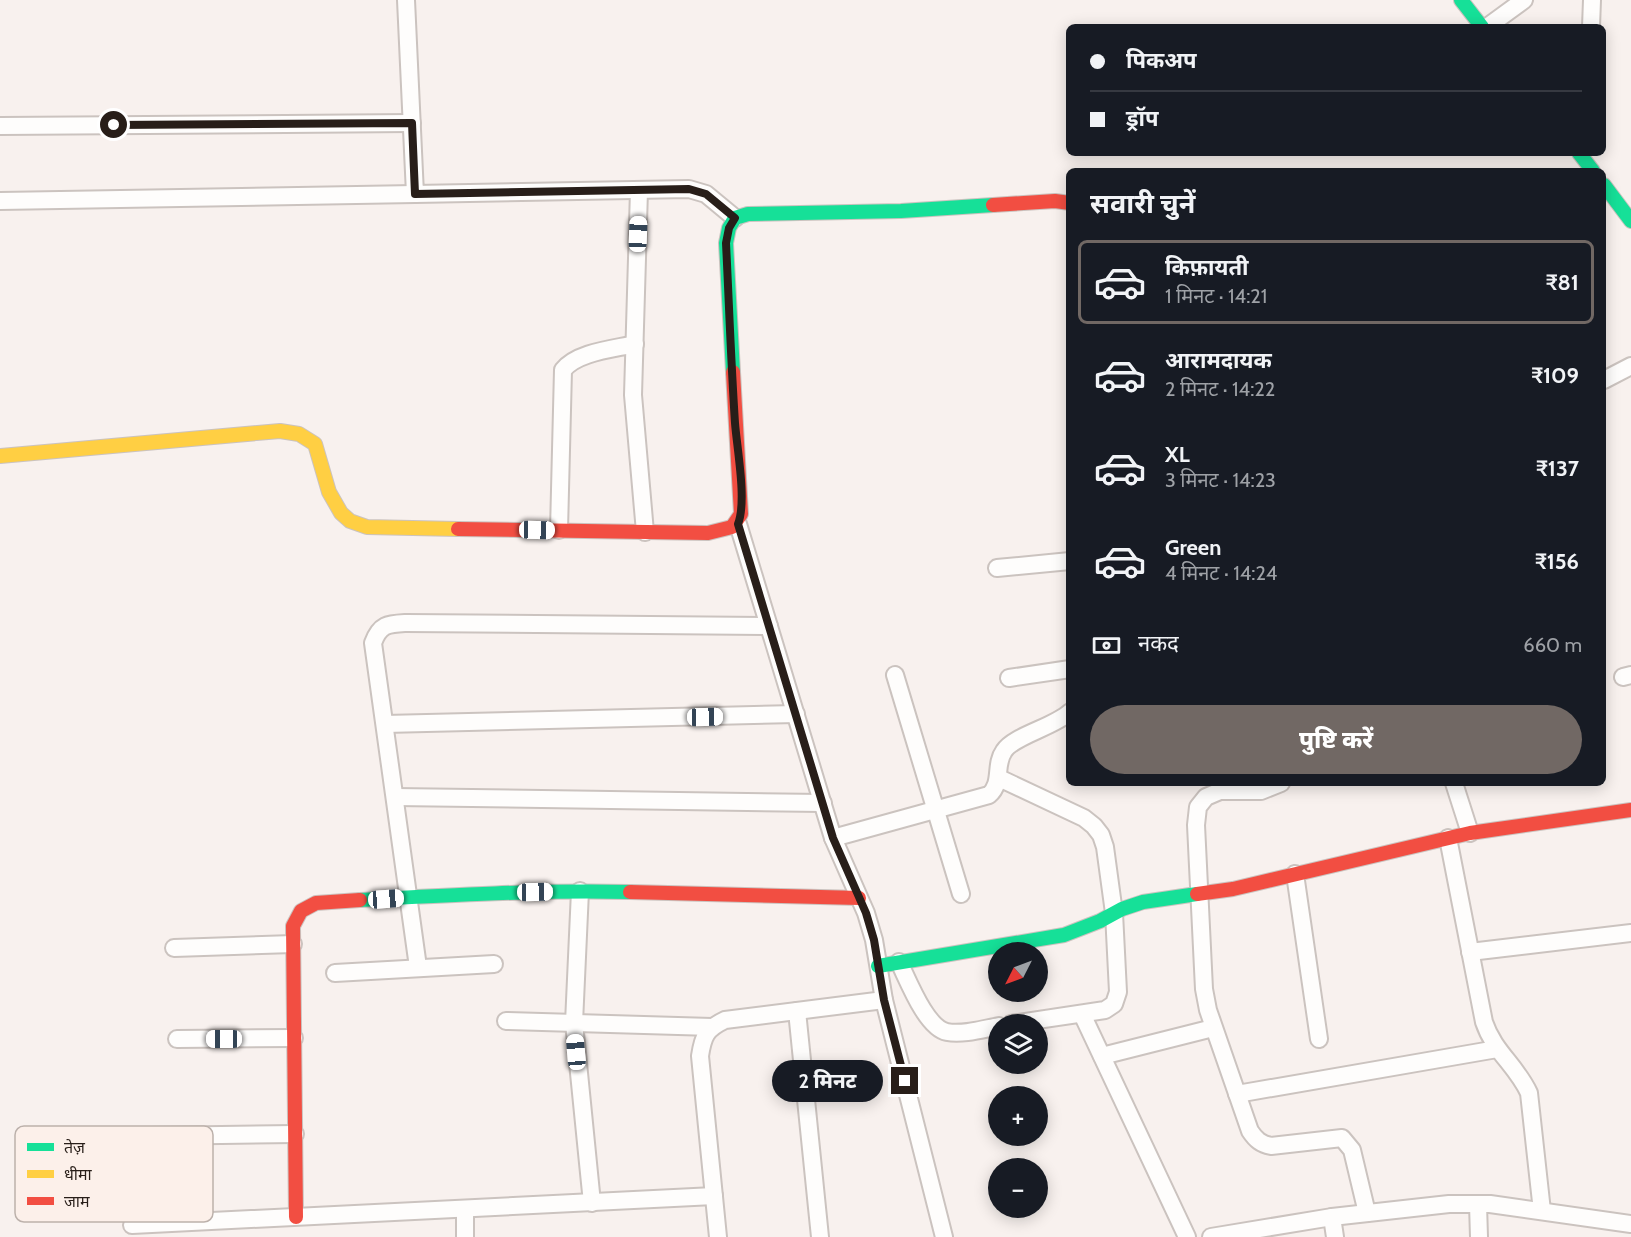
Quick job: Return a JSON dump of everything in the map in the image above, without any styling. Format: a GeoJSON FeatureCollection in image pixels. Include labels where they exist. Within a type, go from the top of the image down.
{"type":"FeatureCollection","features":[{"type":"Feature","properties":{"kind":"main road"},"geometry":{"type":"LineString","coordinates":[[1461,0],[1480,24]]}},
{"type":"Feature","properties":{"kind":"main road"},"geometry":{"type":"LineString","coordinates":[[1581,156],[1591,168]]}},
{"type":"Feature","properties":{"kind":"main road"},"geometry":{"type":"LineString","coordinates":[[1609,200],[1631,221]]}},
{"type":"Feature","properties":{"kind":"main road"},"geometry":{"type":"LineString","coordinates":[[0,456],[280,431],[299,434],[315,444],[330,499],[342,516],[362,526],[708,533],[728,529],[738,524],[741,514],[726,243],[729,228],[735,218],[748,214],[901,211],[1055,201],[1066,202]]}},
{"type":"Feature","properties":{"kind":"main road"},"geometry":{"type":"LineString","coordinates":[[878,966],[1064,935],[1143,902],[1233,889],[1470,833],[1631,810]]}},
{"type":"Feature","properties":{"kind":"main road"},"geometry":{"type":"LineString","coordinates":[[296,1217],[293,926],[301,911],[316,903],[490,892],[580,891],[859,898]]}},
{"type":"Feature","properties":{"kind":"street"},"geometry":{"type":"LineString","coordinates":[[406,0],[415,194]]}},
{"type":"Feature","properties":{"kind":"street"},"geometry":{"type":"LineString","coordinates":[[1491,24],[1524,0]]}},
{"type":"Feature","properties":{"kind":"street"},"geometry":{"type":"LineString","coordinates":[[1591,24],[1592,0]]}},
{"type":"Feature","properties":{"kind":"street"},"geometry":{"type":"LineString","coordinates":[[0,126],[412,123]]}},
{"type":"Feature","properties":{"kind":"street"},"geometry":{"type":"LineString","coordinates":[[0,201],[689,189],[706,194],[735,218]]}},
{"type":"Feature","properties":{"kind":"street"},"geometry":{"type":"LineString","coordinates":[[639,190],[633,395],[645,531]]}},
{"type":"Feature","properties":{"kind":"street"},"geometry":{"type":"LineString","coordinates":[[559,530],[564,370],[569,363],[579,357],[635,344]]}},
{"type":"Feature","properties":{"kind":"street"},"geometry":{"type":"LineString","coordinates":[[1606,379],[1631,366]]}},
{"type":"Feature","properties":{"kind":"street"},"geometry":{"type":"LineString","coordinates":[[738,524],[833,838],[874,940],[884,1000],[944,1237]]}},
{"type":"Feature","properties":{"kind":"street"},"geometry":{"type":"LineString","coordinates":[[997,568],[1066,561]]}},
{"type":"Feature","properties":{"kind":"street"},"geometry":{"type":"LineString","coordinates":[[418,967],[373,643],[377,632],[388,624],[406,623],[769,626]]}},
{"type":"Feature","properties":{"kind":"street"},"geometry":{"type":"LineString","coordinates":[[1009,678],[1066,670]]}},
{"type":"Feature","properties":{"kind":"street"},"geometry":{"type":"LineString","coordinates":[[895,675],[961,894]]}},
{"type":"Feature","properties":{"kind":"street"},"geometry":{"type":"LineString","coordinates":[[384,724],[796,714]]}},
{"type":"Feature","properties":{"kind":"street"},"geometry":{"type":"LineString","coordinates":[[833,838],[989,795],[995,790],[1004,750],[1014,742],[1066,715]]}},
{"type":"Feature","properties":{"kind":"street"},"geometry":{"type":"LineString","coordinates":[[999,778],[1084,818],[1101,835],[1105,847],[1114,913],[1118,992],[1114,1004],[1105,1010],[1048,1019]]}},
{"type":"Feature","properties":{"kind":"street"},"geometry":{"type":"LineString","coordinates":[[1274,786],[1261,791],[1221,791],[1206,797],[1198,807],[1196,825],[1198,894],[1204,989],[1213,1028],[1250,1131],[1257,1140],[1264,1145],[1271,1146],[1342,1138],[1352,1150],[1367,1213]]}},
{"type":"Feature","properties":{"kind":"street"},"geometry":{"type":"LineString","coordinates":[[1455,786],[1470,833]]}},
{"type":"Feature","properties":{"kind":"street"},"geometry":{"type":"LineString","coordinates":[[395,797],[823,803]]}},
{"type":"Feature","properties":{"kind":"street"},"geometry":{"type":"LineString","coordinates":[[1448,838],[1489,1038],[1522,1076],[1529,1093],[1542,1211]]}},
{"type":"Feature","properties":{"kind":"street"},"geometry":{"type":"LineString","coordinates":[[1295,874],[1319,1039]]}},
{"type":"Feature","properties":{"kind":"street"},"geometry":{"type":"LineString","coordinates":[[580,891],[574,1023],[592,1203]]}},
{"type":"Feature","properties":{"kind":"street"},"geometry":{"type":"LineString","coordinates":[[1470,952],[1631,933]]}},
{"type":"Feature","properties":{"kind":"street"},"geometry":{"type":"LineString","coordinates":[[174,948],[293,944]]}},
{"type":"Feature","properties":{"kind":"street"},"geometry":{"type":"LineString","coordinates":[[899,962],[934,1025],[944,1032],[955,1033],[988,1028]]}},
{"type":"Feature","properties":{"kind":"street"},"geometry":{"type":"LineString","coordinates":[[335,973],[494,964]]}},
{"type":"Feature","properties":{"kind":"street"},"geometry":{"type":"LineString","coordinates":[[718,1237],[700,1056],[702,1040],[712,1027],[725,1020],[884,1000]]}},
{"type":"Feature","properties":{"kind":"street"},"geometry":{"type":"LineString","coordinates":[[797,1011],[820,1237]]}},
{"type":"Feature","properties":{"kind":"street"},"geometry":{"type":"LineString","coordinates":[[1082,1014],[1187,1237]]}},
{"type":"Feature","properties":{"kind":"street"},"geometry":{"type":"LineString","coordinates":[[506,1021],[712,1027]]}},
{"type":"Feature","properties":{"kind":"street"},"geometry":{"type":"LineString","coordinates":[[1102,1056],[1213,1028]]}},
{"type":"Feature","properties":{"kind":"street"},"geometry":{"type":"LineString","coordinates":[[177,1039],[294,1038]]}},
{"type":"Feature","properties":{"kind":"street"},"geometry":{"type":"LineString","coordinates":[[1237,1094],[1497,1049]]}},
{"type":"Feature","properties":{"kind":"street"},"geometry":{"type":"LineString","coordinates":[[213,1135],[295,1134]]}},
{"type":"Feature","properties":{"kind":"street"},"geometry":{"type":"LineString","coordinates":[[132,1226],[181,1230],[296,1217],[714,1196]]}},
{"type":"Feature","properties":{"kind":"street"},"geometry":{"type":"LineString","coordinates":[[1216,1237],[1332,1217],[1449,1204],[1478,1204],[1542,1211],[1631,1224]]}},
{"type":"Feature","properties":{"kind":"street"},"geometry":{"type":"LineString","coordinates":[[1478,1204],[1479,1237]]}},
{"type":"Feature","properties":{"kind":"street"},"geometry":{"type":"LineString","coordinates":[[465,1209],[465,1237]]}},
{"type":"Feature","properties":{"kind":"street"},"geometry":{"type":"LineString","coordinates":[[1332,1217],[1335,1237]]}},
{"type":"Feature","properties":{"kind":"traffic: fast"},"geometry":{"type":"LineString","coordinates":[[1461,0],[1480,24]]}},
{"type":"Feature","properties":{"kind":"traffic: fast"},"geometry":{"type":"LineString","coordinates":[[1581,156],[1591,168]]}},
{"type":"Feature","properties":{"kind":"traffic: fast"},"geometry":{"type":"LineString","coordinates":[[1606,188],[1631,221]]}},
{"type":"Feature","properties":{"kind":"traffic: fast"},"geometry":{"type":"LineString","coordinates":[[733,372],[726,243],[729,228],[735,218],[748,214],[901,211],[993,205]]}},
{"type":"Feature","properties":{"kind":"traffic: fast"},"geometry":{"type":"LineString","coordinates":[[360,900],[529,892],[630,892]]}},
{"type":"Feature","properties":{"kind":"traffic: fast"},"geometry":{"type":"LineString","coordinates":[[878,966],[1064,935],[1143,902],[1197,894]]}},
{"type":"Feature","properties":{"kind":"traffic: slow"},"geometry":{"type":"LineString","coordinates":[[0,456],[280,431],[299,434],[315,444],[329,492],[341,513],[350,521],[367,527],[458,529]]}},
{"type":"Feature","properties":{"kind":"traffic: jam"},"geometry":{"type":"LineString","coordinates":[[993,205],[1055,201],[1066,202]]}},
{"type":"Feature","properties":{"kind":"traffic: jam"},"geometry":{"type":"LineString","coordinates":[[458,529],[708,533],[732,527],[741,514],[733,372]]}},
{"type":"Feature","properties":{"kind":"traffic: jam"},"geometry":{"type":"LineString","coordinates":[[1197,894],[1233,889],[1470,833],[1631,810]]}},
{"type":"Feature","properties":{"kind":"traffic: jam"},"geometry":{"type":"LineString","coordinates":[[630,892],[859,898]]}},
{"type":"Feature","properties":{"kind":"traffic: jam"},"geometry":{"type":"LineString","coordinates":[[296,1217],[293,926],[301,911],[316,903],[360,900]]}},
{"type":"Feature","properties":{"kind":"route"},"geometry":{"type":"LineString","coordinates":[[114,125],[412,123],[415,194],[689,189],[706,194],[735,218],[729,228],[726,243],[741,500],[738,524],[833,838],[866,913],[874,940],[884,1000],[905,1081]]}}]}
